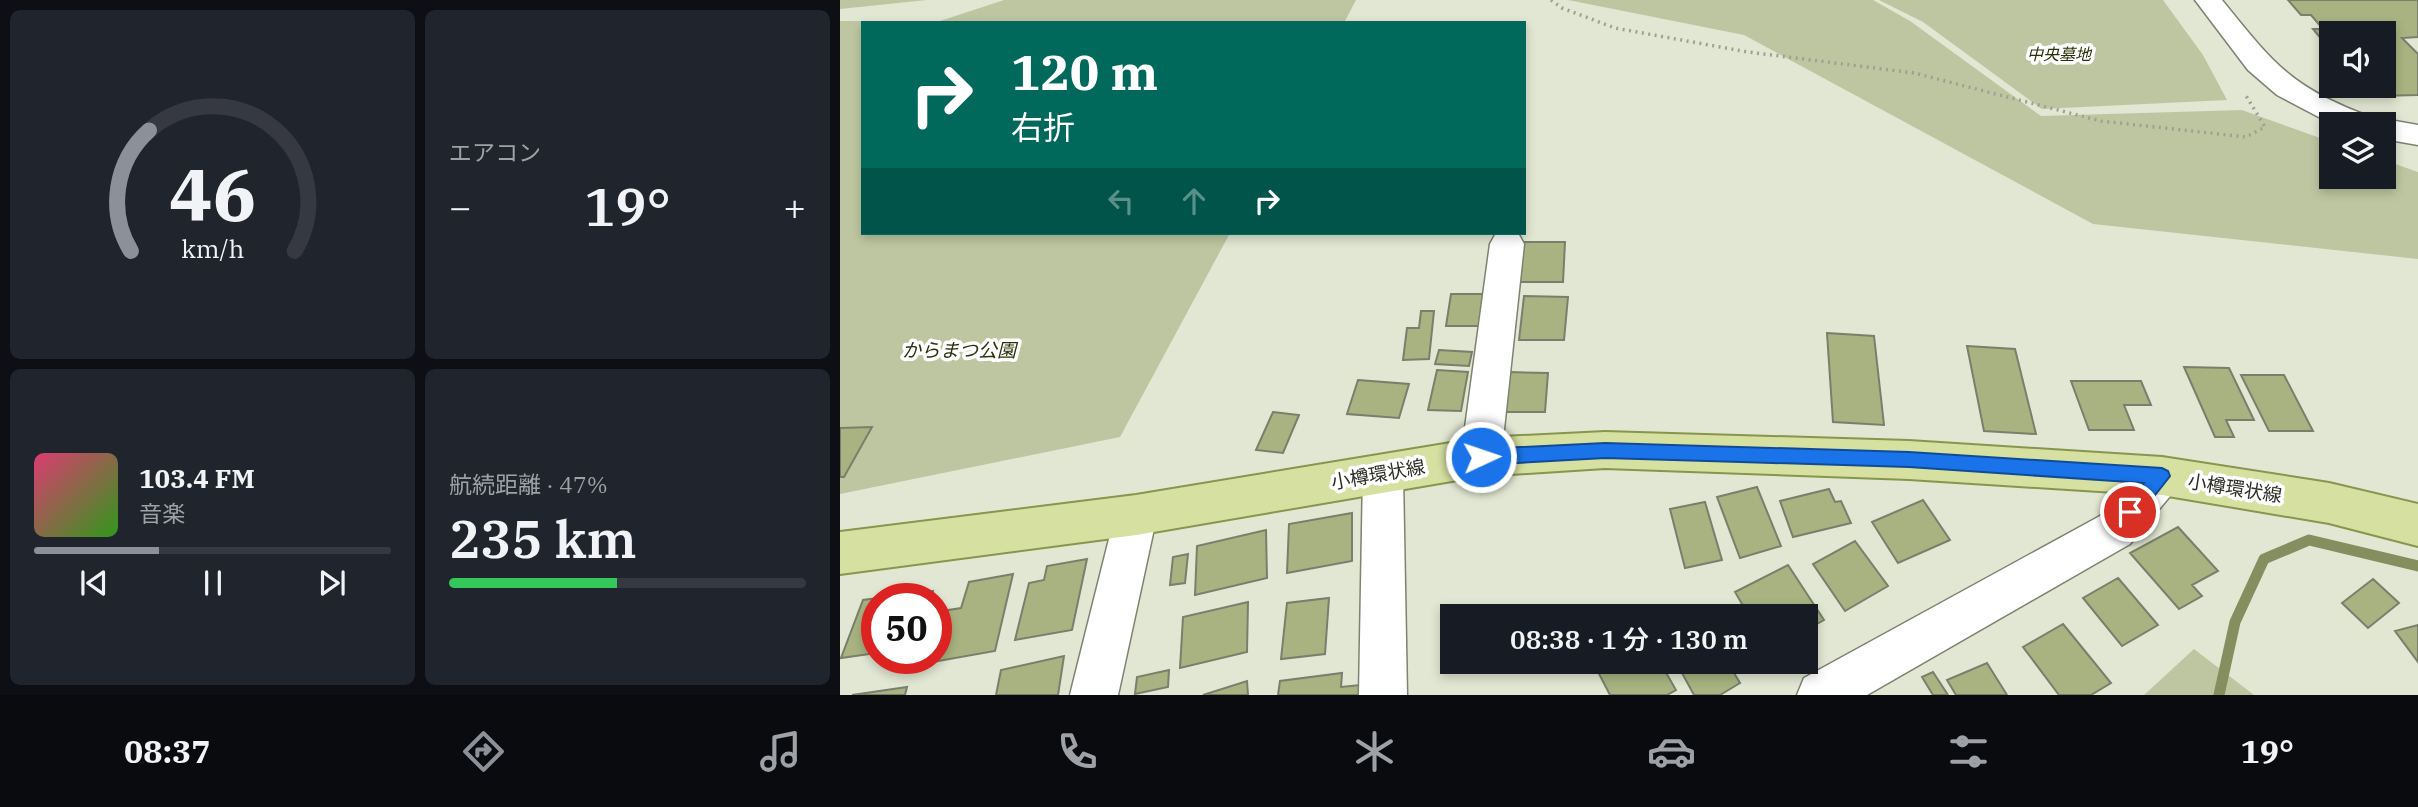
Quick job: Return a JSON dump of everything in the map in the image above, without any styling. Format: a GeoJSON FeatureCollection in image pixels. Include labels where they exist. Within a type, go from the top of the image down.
{"type":"FeatureCollection","features":[{"type":"Feature","properties":{"kind":"main road","name":"小樽環状線"},"geometry":{"type":"LineString","coordinates":[[840,553],[1136,515],[1481,457],[1605,450],[1909,460],[2162,476],[2329,503],[2418,525]]}},
{"type":"Feature","properties":{"kind":"street"},"geometry":{"type":"LineString","coordinates":[[2208,0],[2266,72],[2297,95],[2328,112]]}},
{"type":"Feature","properties":{"kind":"street"},"geometry":{"type":"LineString","coordinates":[[2396,131],[2418,135]]}},
{"type":"Feature","properties":{"kind":"street"},"geometry":{"type":"LineString","coordinates":[[1481,457],[1507,244]]}},
{"type":"Feature","properties":{"kind":"street"},"geometry":{"type":"LineString","coordinates":[[1383,474],[1383,695]]}},
{"type":"Feature","properties":{"kind":"street"},"geometry":{"type":"LineString","coordinates":[[1821,695],[2115,530],[2162,476]]}},
{"type":"Feature","properties":{"kind":"street"},"geometry":{"type":"LineString","coordinates":[[1094,695],[1136,515]]}},
{"type":"Feature","properties":{"kind":"path"},"geometry":{"type":"LineString","coordinates":[[1551,0],[1562,8],[1615,28],[1748,52],[1914,73],[2101,121],[2246,137],[2265,127],[2244,92]]}},
{"type":"Feature","properties":{"kind":"green space"},"geometry":{"type":"Polygon","coordinates":[[[840,0],[927,0],[840,9],[840,0]]]}},
{"type":"Feature","properties":{"kind":"green space","name":"からまつ公園"},"geometry":{"type":"Polygon","coordinates":[[[1004,0],[1356,0],[1345,21],[940,21],[1004,0]]]}},
{"type":"Feature","properties":{"kind":"green space"},"geometry":{"type":"Polygon","coordinates":[[[1568,0],[1873,0],[1910,21],[2041,116],[2242,110],[2319,138],[2319,189],[2396,189],[2396,164],[2418,172],[2418,259],[2093,224],[1744,35],[1568,0]]]}},
{"type":"Feature","properties":{"kind":"green space","name":"中央墓地"},"geometry":{"type":"Polygon","coordinates":[[[1879,0],[2163,0],[2203,55],[2227,100],[2042,109],[1923,22],[1879,0]]]}},
{"type":"Feature","properties":{"kind":"green space","name":"からまつ公園"},"geometry":{"type":"Polygon","coordinates":[[[840,21],[861,21],[861,235],[1229,235],[1120,437],[840,494],[840,21]]]}},
{"type":"Feature","properties":{"kind":"green space"},"geometry":{"type":"Polygon","coordinates":[[[2194,649],[2254,695],[2144,695],[2194,649]]]}},
{"type":"Feature","properties":{"kind":"building"},"geometry":{"type":"Polygon","coordinates":[[[2288,0],[2418,0],[2418,37],[2402,38],[2418,54],[2418,95],[2396,96],[2396,21],[2319,21],[2319,24],[2311,15],[2301,15],[2288,0]]]}},
{"type":"Feature","properties":{"kind":"building"},"geometry":{"type":"Polygon","coordinates":[[[1524,242],[1565,242],[1563,282],[1520,282],[1524,242]]]}},
{"type":"Feature","properties":{"kind":"building"},"geometry":{"type":"Polygon","coordinates":[[[1451,294],[1492,294],[1488,326],[1446,326],[1451,294]]]}},
{"type":"Feature","properties":{"kind":"building"},"geometry":{"type":"Polygon","coordinates":[[[1524,296],[1568,297],[1564,340],[1519,340],[1524,296]]]}},
{"type":"Feature","properties":{"kind":"building"},"geometry":{"type":"Polygon","coordinates":[[[1421,311],[1434,311],[1429,359],[1403,360],[1407,328],[1419,328],[1421,311]]]}},
{"type":"Feature","properties":{"kind":"building"},"geometry":{"type":"Polygon","coordinates":[[[1827,333],[1874,336],[1884,425],[1833,422],[1827,333]]]}},
{"type":"Feature","properties":{"kind":"building"},"geometry":{"type":"Polygon","coordinates":[[[1967,346],[2015,349],[2036,434],[1984,431],[1967,346]]]}},
{"type":"Feature","properties":{"kind":"building"},"geometry":{"type":"Polygon","coordinates":[[[1439,350],[1472,352],[1469,366],[1435,364],[1439,350]]]}},
{"type":"Feature","properties":{"kind":"building"},"geometry":{"type":"Polygon","coordinates":[[[2184,367],[2229,368],[2254,420],[2226,420],[2234,437],[2215,437],[2184,367]]]}},
{"type":"Feature","properties":{"kind":"building"},"geometry":{"type":"Polygon","coordinates":[[[1437,370],[1468,372],[1461,411],[1428,410],[1437,370]]]}},
{"type":"Feature","properties":{"kind":"building"},"geometry":{"type":"Polygon","coordinates":[[[1509,372],[1548,373],[1545,412],[1504,412],[1509,372]]]}},
{"type":"Feature","properties":{"kind":"building"},"geometry":{"type":"Polygon","coordinates":[[[2241,375],[2284,375],[2313,431],[2269,431],[2241,375]]]}},
{"type":"Feature","properties":{"kind":"building"},"geometry":{"type":"Polygon","coordinates":[[[1358,380],[1409,384],[1399,418],[1347,414],[1358,380]]]}},
{"type":"Feature","properties":{"kind":"building"},"geometry":{"type":"Polygon","coordinates":[[[2071,381],[2141,381],[2151,405],[2124,405],[2134,430],[2089,430],[2071,381]]]}},
{"type":"Feature","properties":{"kind":"building"},"geometry":{"type":"Polygon","coordinates":[[[1273,412],[1299,415],[1283,453],[1256,450],[1273,412]]]}},
{"type":"Feature","properties":{"kind":"building"},"geometry":{"type":"Polygon","coordinates":[[[872,427],[844,477],[840,477],[840,428],[872,427]]]}},
{"type":"Feature","properties":{"kind":"building"},"geometry":{"type":"Polygon","coordinates":[[[1757,487],[1781,546],[1740,558],[1717,497],[1757,487]]]}},
{"type":"Feature","properties":{"kind":"building"},"geometry":{"type":"Polygon","coordinates":[[[1829,489],[1835,502],[1841,501],[1851,523],[1793,537],[1780,501],[1829,489]]]}},
{"type":"Feature","properties":{"kind":"building"},"geometry":{"type":"Polygon","coordinates":[[[1923,500],[1950,540],[1898,563],[1872,522],[1923,500]]]}},
{"type":"Feature","properties":{"kind":"building"},"geometry":{"type":"Polygon","coordinates":[[[1705,502],[1722,560],[1685,568],[1670,509],[1705,502]]]}},
{"type":"Feature","properties":{"kind":"building"},"geometry":{"type":"Polygon","coordinates":[[[1352,513],[1352,561],[1287,573],[1289,524],[1352,513]]]}},
{"type":"Feature","properties":{"kind":"building"},"geometry":{"type":"Polygon","coordinates":[[[2178,527],[2218,571],[2192,585],[2202,596],[2179,609],[2130,553],[2178,527]]]}},
{"type":"Feature","properties":{"kind":"building"},"geometry":{"type":"Polygon","coordinates":[[[1266,530],[1267,578],[1195,595],[1197,546],[1266,530]]]}},
{"type":"Feature","properties":{"kind":"building"},"geometry":{"type":"Polygon","coordinates":[[[1855,541],[1888,586],[1845,611],[1813,564],[1855,541]]]}},
{"type":"Feature","properties":{"kind":"building"},"geometry":{"type":"Polygon","coordinates":[[[1188,554],[1185,583],[1170,585],[1173,557],[1188,554]]]}},
{"type":"Feature","properties":{"kind":"building"},"geometry":{"type":"Polygon","coordinates":[[[1087,559],[1072,630],[1015,640],[1029,583],[1044,580],[1047,566],[1087,559]]]}},
{"type":"Feature","properties":{"kind":"building"},"geometry":{"type":"Polygon","coordinates":[[[1788,565],[1814,604],[1742,604],[1735,592],[1788,565]]]}},
{"type":"Feature","properties":{"kind":"building"},"geometry":{"type":"Polygon","coordinates":[[[1013,574],[995,651],[952,659],[952,609],[961,608],[969,582],[1013,574]]]}},
{"type":"Feature","properties":{"kind":"building"},"geometry":{"type":"Polygon","coordinates":[[[2118,578],[2158,625],[2122,646],[2083,598],[2118,578]]]}},
{"type":"Feature","properties":{"kind":"building"},"geometry":{"type":"Polygon","coordinates":[[[2373,579],[2399,603],[2368,628],[2342,603],[2373,579]]]}},
{"type":"Feature","properties":{"kind":"building"},"geometry":{"type":"Polygon","coordinates":[[[1329,598],[1325,654],[1281,659],[1287,603],[1329,598]]]}},
{"type":"Feature","properties":{"kind":"building"},"geometry":{"type":"Polygon","coordinates":[[[1248,602],[1247,652],[1180,668],[1183,617],[1248,602]]]}},
{"type":"Feature","properties":{"kind":"building"},"geometry":{"type":"Polygon","coordinates":[[[861,605],[861,655],[841,658],[861,605]]]}},
{"type":"Feature","properties":{"kind":"building"},"geometry":{"type":"Polygon","coordinates":[[[1818,611],[1824,620],[1818,623],[1818,611]]]}},
{"type":"Feature","properties":{"kind":"building"},"geometry":{"type":"Polygon","coordinates":[[[2063,624],[2111,683],[2091,695],[2059,695],[2023,647],[2063,624]]]}},
{"type":"Feature","properties":{"kind":"building"},"geometry":{"type":"Polygon","coordinates":[[[2418,625],[2418,662],[2395,631],[2418,625]]]}},
{"type":"Feature","properties":{"kind":"building"},"geometry":{"type":"Polygon","coordinates":[[[1064,656],[1058,695],[996,695],[1001,670],[1064,656]]]}},
{"type":"Feature","properties":{"kind":"building"},"geometry":{"type":"Polygon","coordinates":[[[1987,663],[2007,695],[1956,695],[1947,680],[1987,663]]]}},
{"type":"Feature","properties":{"kind":"building"},"geometry":{"type":"Polygon","coordinates":[[[1169,670],[1168,687],[1135,694],[1137,677],[1169,670]]]}},
{"type":"Feature","properties":{"kind":"building"},"geometry":{"type":"Polygon","coordinates":[[[1933,672],[1948,695],[1933,695],[1922,677],[1933,672]]]}},
{"type":"Feature","properties":{"kind":"building"},"geometry":{"type":"Polygon","coordinates":[[[1342,673],[1341,687],[1360,685],[1360,695],[1278,695],[1280,681],[1342,673]]]}},
{"type":"Feature","properties":{"kind":"building"},"geometry":{"type":"Polygon","coordinates":[[[1599,674],[1667,674],[1676,690],[1667,695],[1610,695],[1599,674]]]}},
{"type":"Feature","properties":{"kind":"building"},"geometry":{"type":"Polygon","coordinates":[[[1683,674],[1735,674],[1740,683],[1720,695],[1694,695],[1683,674]]]}},
{"type":"Feature","properties":{"kind":"building"},"geometry":{"type":"Polygon","coordinates":[[[1247,681],[1248,695],[1203,695],[1247,681]]]}},
{"type":"Feature","properties":{"kind":"building"},"geometry":{"type":"Polygon","coordinates":[[[907,687],[905,695],[852,695],[907,687]]]}},
{"type":"Feature","properties":{"kind":"waterway"},"geometry":{"type":"LineString","coordinates":[[2219,695],[2235,622],[2264,559],[2309,540],[2418,566]]}},
{"type":"Feature","properties":{"kind":"route"},"geometry":{"type":"LineString","coordinates":[[1481,457],[1605,450],[1909,460],[2162,476],[2130,512]]}}]}
